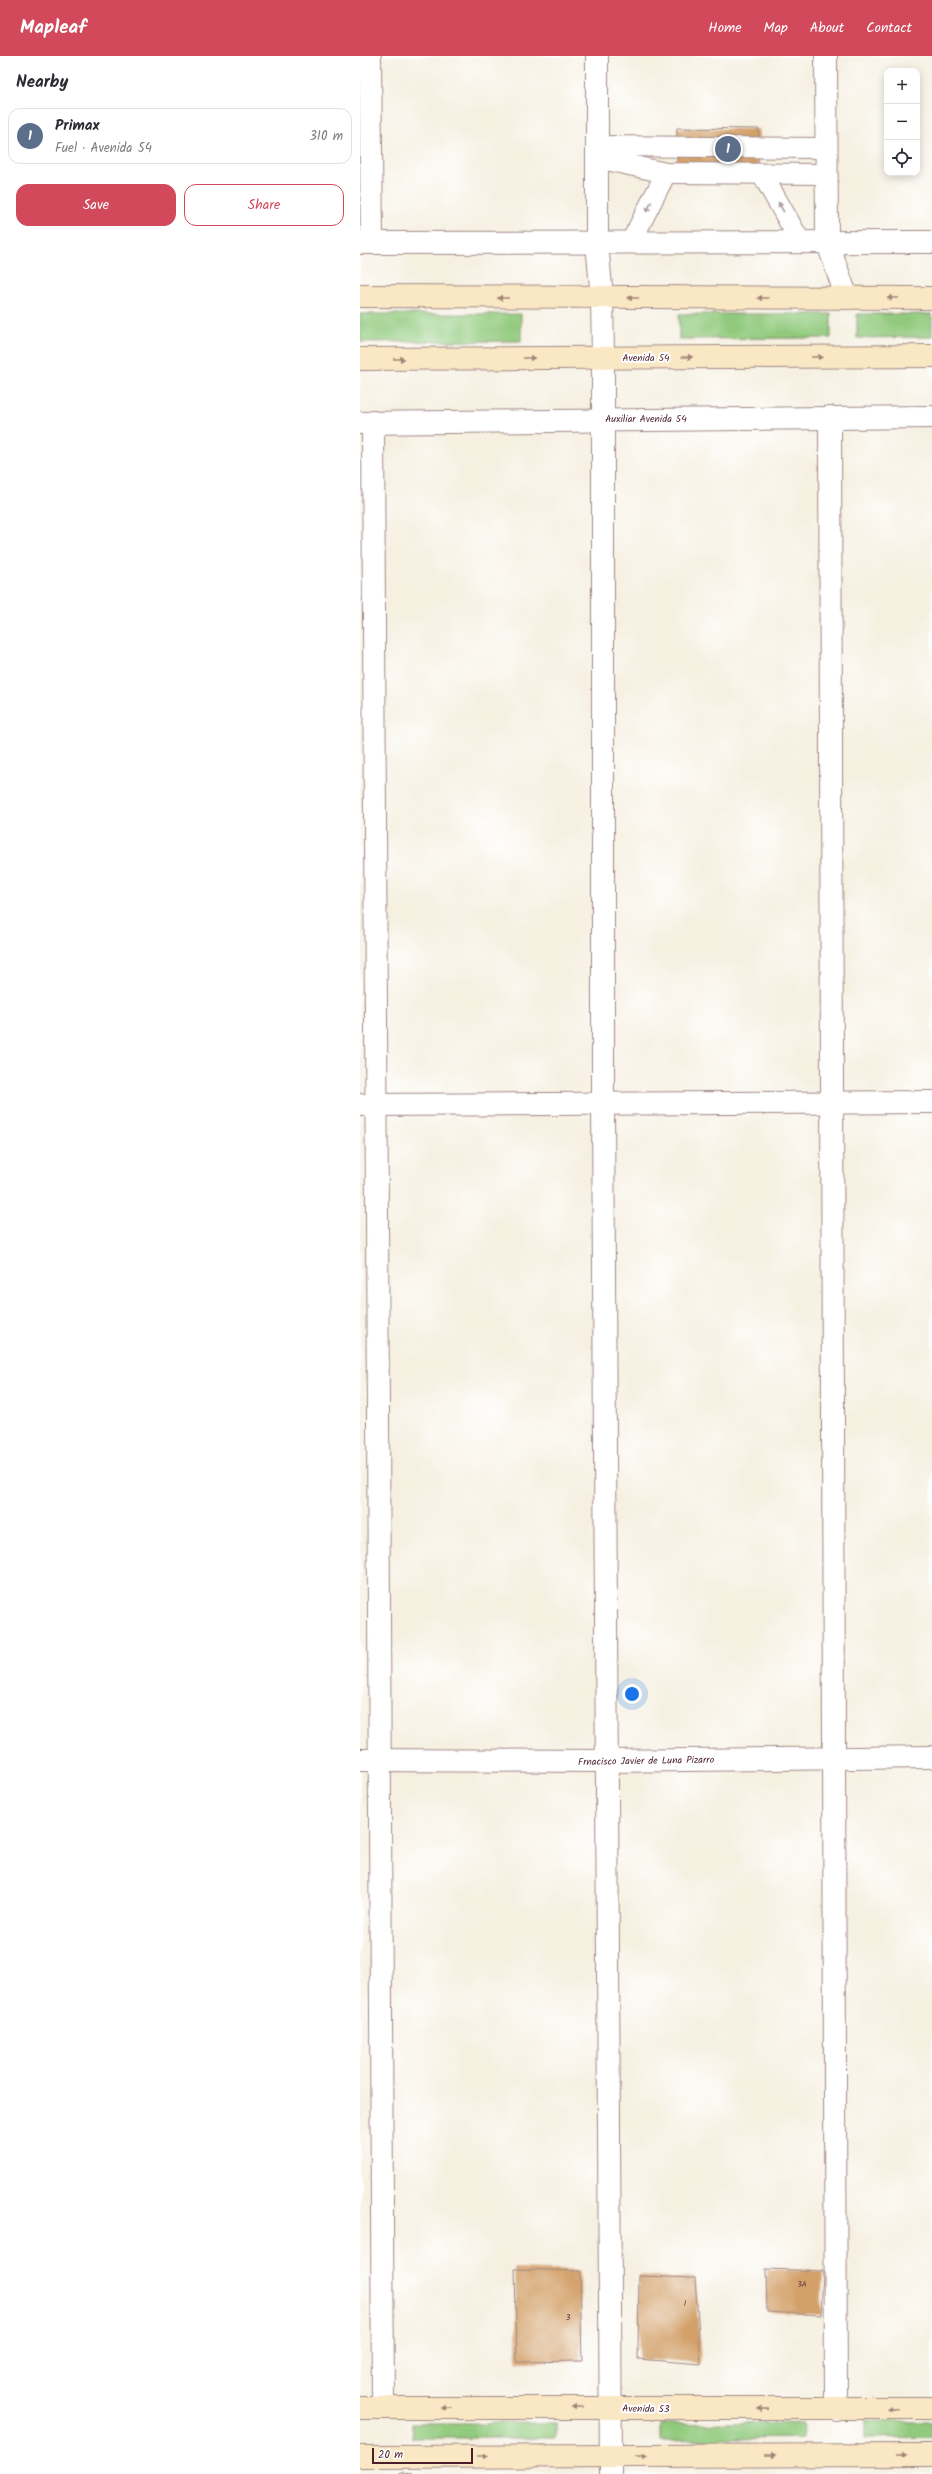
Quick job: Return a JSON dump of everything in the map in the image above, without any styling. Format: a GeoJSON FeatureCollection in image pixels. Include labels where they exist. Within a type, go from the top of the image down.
{"type":"FeatureCollection","features":[{"type":"Feature","properties":{"kind":"street"},"geometry":{"type":"LineString","coordinates":[[370,56],[366,244],[597,244],[631,242],[800,241],[932,242]]}},
{"type":"Feature","properties":{"kind":"street"},"geometry":{"type":"LineString","coordinates":[[597,56],[597,244],[602,298],[603,357],[603,1103],[611,2465]]}},
{"type":"Feature","properties":{"kind":"street"},"geometry":{"type":"LineString","coordinates":[[826,56],[827,241],[848,298]]}},
{"type":"Feature","properties":{"kind":"street"},"geometry":{"type":"LineString","coordinates":[[360,296],[932,298]]}},
{"type":"Feature","properties":{"kind":"street","name":"Avenida 54"},"geometry":{"type":"LineString","coordinates":[[360,359],[932,356]]}},
{"type":"Feature","properties":{"kind":"street"},"geometry":{"type":"LineString","coordinates":[[830,417],[836,1758],[836,2409]]}},
{"type":"Feature","properties":{"kind":"street","name":"Auxiliar Avenida 54"},"geometry":{"type":"LineString","coordinates":[[367,423],[602,419],[932,417]]}},
{"type":"Feature","properties":{"kind":"street"},"geometry":{"type":"LineString","coordinates":[[367,423],[368,1104],[382,1760],[383,2408]]}},
{"type":"Feature","properties":{"kind":"street"},"geometry":{"type":"LineString","coordinates":[[368,1104],[932,1102]]}},
{"type":"Feature","properties":{"kind":"street","name":"Frnacisco Javier de Luna Pizarro"},"geometry":{"type":"LineString","coordinates":[[360,1760],[607,1761],[932,1756]]}},
{"type":"Feature","properties":{"kind":"street","name":"Avenida 53"},"geometry":{"type":"LineString","coordinates":[[360,2408],[932,2408]]}},
{"type":"Feature","properties":{"kind":"street"},"geometry":{"type":"LineString","coordinates":[[360,2457],[611,2465],[932,2455]]}},
{"type":"Feature","properties":{"kind":"lane"},"geometry":{"type":"LineString","coordinates":[[597,152],[826,148]]}},
{"type":"Feature","properties":{"kind":"lane"},"geometry":{"type":"LineString","coordinates":[[597,152],[666,173],[826,174]]}},
{"type":"Feature","properties":{"kind":"lane"},"geometry":{"type":"LineString","coordinates":[[631,242],[666,173]]}},
{"type":"Feature","properties":{"kind":"lane"},"geometry":{"type":"LineString","coordinates":[[762,174],[800,241]]}},
{"type":"Feature","properties":{"kind":"green space"},"geometry":{"type":"Polygon","coordinates":[[[360,314],[521,314],[521,341],[360,342],[360,314]]]}},
{"type":"Feature","properties":{"kind":"green space"},"geometry":{"type":"Polygon","coordinates":[[[679,314],[831,314],[831,338],[679,339],[679,314]]]}},
{"type":"Feature","properties":{"kind":"green space"},"geometry":{"type":"Polygon","coordinates":[[[857,314],[932,314],[932,337],[857,338],[857,314]]]}},
{"type":"Feature","properties":{"kind":"green space"},"geometry":{"type":"Polygon","coordinates":[[[865,2421],[932,2421],[932,2437],[865,2438],[865,2421]]]}},
{"type":"Feature","properties":{"kind":"green space"},"geometry":{"type":"Polygon","coordinates":[[[803,2422],[803,2438],[661,2440],[661,2424],[803,2422]]]}},
{"type":"Feature","properties":{"kind":"green space"},"geometry":{"type":"Polygon","coordinates":[[[412,2423],[556,2423],[556,2438],[412,2438],[412,2423]]]}},
{"type":"Feature","properties":{"kind":"building"},"geometry":{"type":"Polygon","coordinates":[[[677,128],[759,129],[758,170],[677,169],[677,128]]]}},
{"type":"Feature","properties":{"kind":"building"},"geometry":{"type":"Polygon","coordinates":[[[515,2269],[580,2271],[582,2361],[517,2362],[515,2269]]]}},
{"type":"Feature","properties":{"kind":"building"},"geometry":{"type":"Polygon","coordinates":[[[766,2269],[823,2271],[821,2315],[767,2312],[766,2269]]]}},
{"type":"Feature","properties":{"kind":"building"},"geometry":{"type":"Polygon","coordinates":[[[639,2276],[695,2278],[701,2364],[638,2359],[639,2276]]]}},
{"type":"Feature","properties":{"kind":"building"},"geometry":{"type":"Polygon","coordinates":[[[400,2472],[413,2473],[413,2474],[400,2474],[400,2472]]]}},
{"type":"Feature","properties":{"kind":"place","name":"Primax"},"geometry":{"type":"Point","coordinates":[728,149]}}]}
